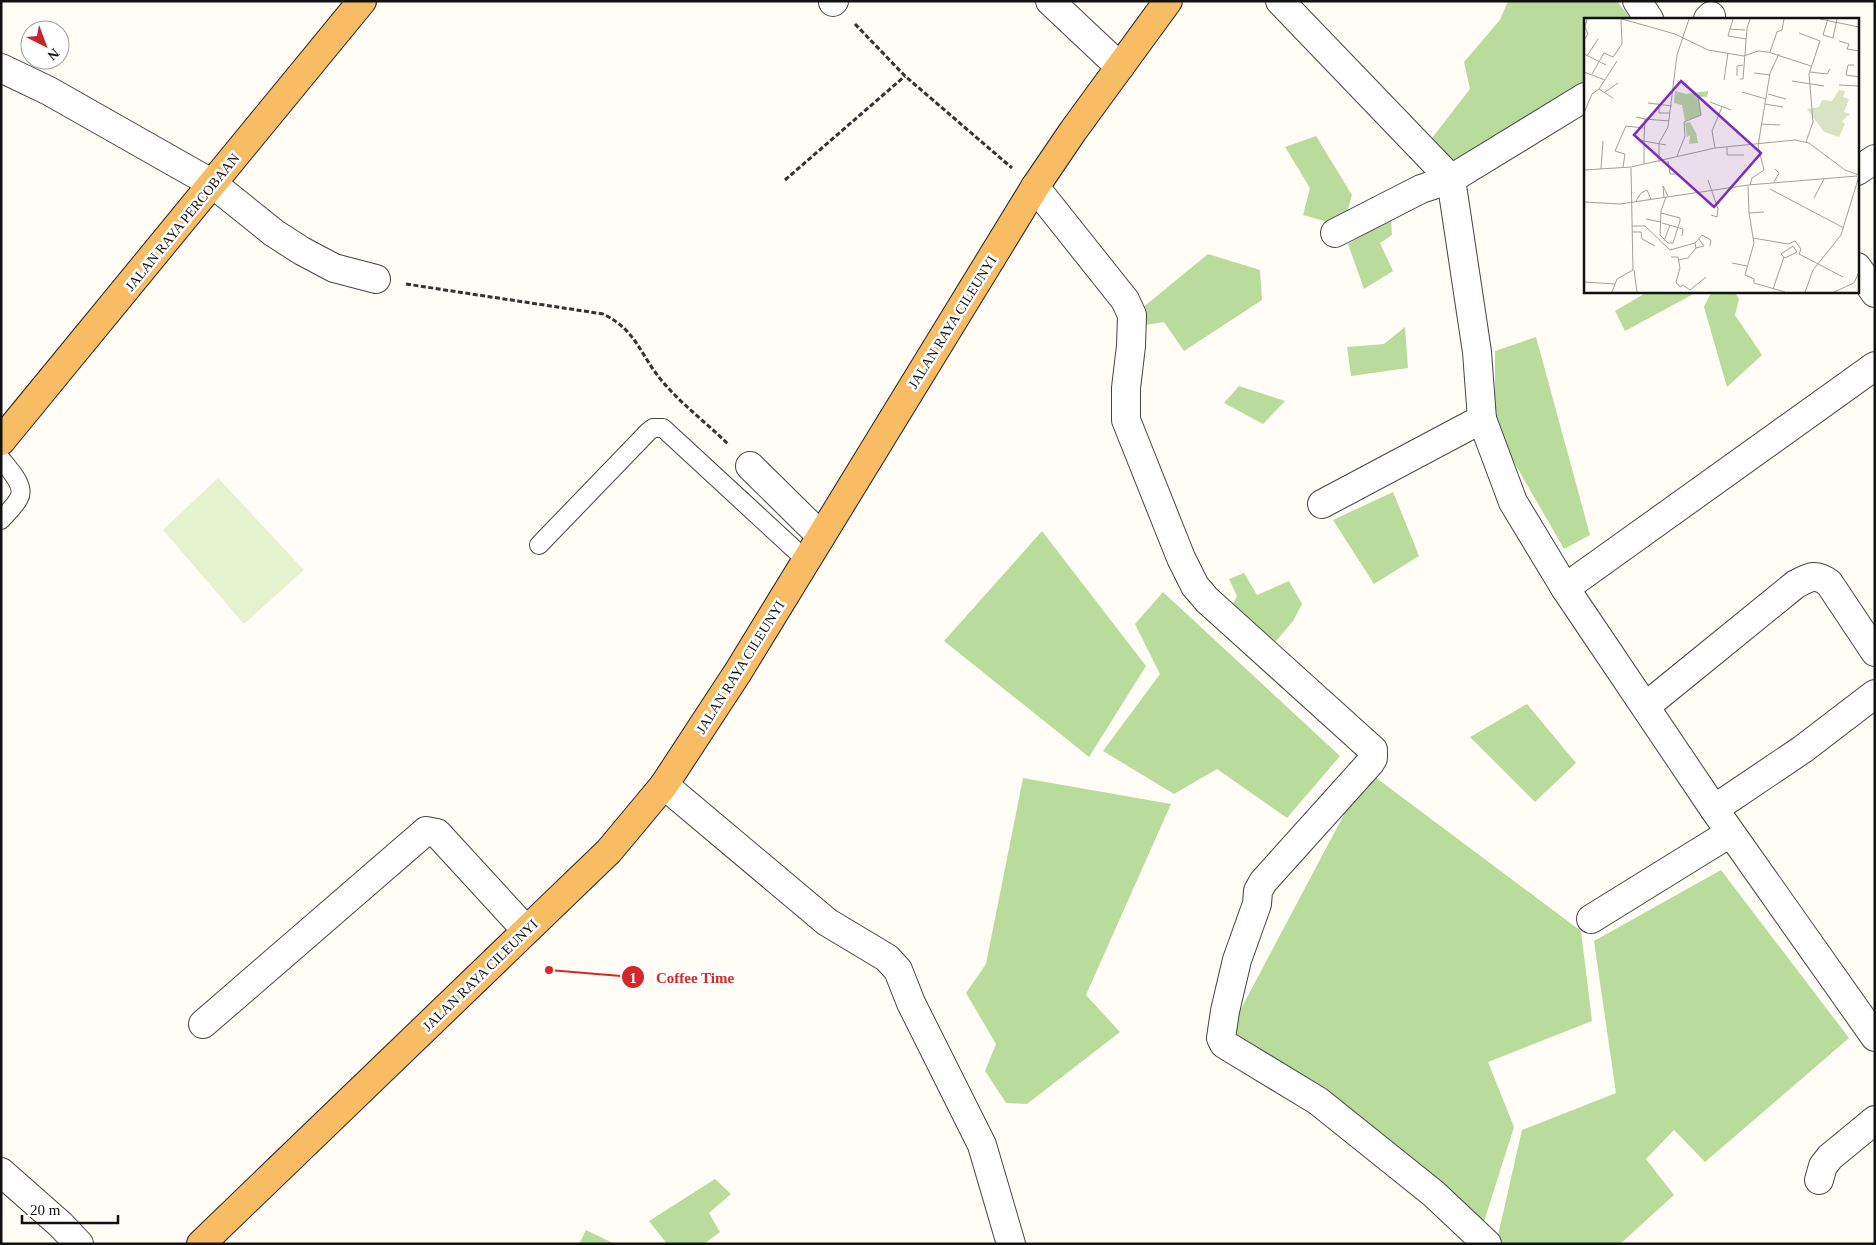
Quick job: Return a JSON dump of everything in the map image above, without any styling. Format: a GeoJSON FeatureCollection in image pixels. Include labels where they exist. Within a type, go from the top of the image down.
{"type":"FeatureCollection","features":[{"type":"Feature","properties":{"kind":"highway","name":"JALAN RAYA PERCOBAAN"},"geometry":{"type":"LineString","coordinates":[[1,442],[362,1]]}},
{"type":"Feature","properties":{"kind":"highway","name":"JALAN RAYA CILEUNYI"},"geometry":{"type":"LineString","coordinates":[[201,1244],[609,852],[664,785],[738,672],[1035,187],[1168,1]]}},
{"type":"Feature","properties":{"kind":"street"},"geometry":{"type":"LineString","coordinates":[[1050,1],[1120,67]]}},
{"type":"Feature","properties":{"kind":"street"},"geometry":{"type":"LineString","coordinates":[[1280,1],[1451,179],[1478,358],[1482,419],[1513,502],[1565,588],[1730,833],[1875,1037]]}},
{"type":"Feature","properties":{"kind":"street"},"geometry":{"type":"LineString","coordinates":[[1637,1],[1648,18]]}},
{"type":"Feature","properties":{"kind":"street"},"geometry":{"type":"LineString","coordinates":[[1,68],[49,91],[214,184],[274,233],[302,251],[334,268],[376,279]]}},
{"type":"Feature","properties":{"kind":"street"},"geometry":{"type":"LineString","coordinates":[[1335,233],[1421,189],[1451,179],[1584,99]]}},
{"type":"Feature","properties":{"kind":"street"},"geometry":{"type":"LineString","coordinates":[[1858,170],[1875,159]]}},
{"type":"Feature","properties":{"kind":"street"},"geometry":{"type":"LineString","coordinates":[[1035,187],[1125,300],[1132,315],[1131,346],[1126,388],[1126,420],[1181,558],[1195,586],[1207,600],[1373,750],[1373,758],[1370,763],[1263,882],[1258,891],[1257,904],[1237,960],[1221,1038],[1224,1044],[1318,1101],[1434,1194],[1487,1244]]}},
{"type":"Feature","properties":{"kind":"street"},"geometry":{"type":"LineString","coordinates":[[1858,268],[1875,293]]}},
{"type":"Feature","properties":{"kind":"street"},"geometry":{"type":"LineString","coordinates":[[1565,588],[1875,366]]}},
{"type":"Feature","properties":{"kind":"street"},"geometry":{"type":"LineString","coordinates":[[1322,504],[1482,419]]}},
{"type":"Feature","properties":{"kind":"street"},"geometry":{"type":"LineString","coordinates":[[750,466],[821,536]]}},
{"type":"Feature","properties":{"kind":"street"},"geometry":{"type":"LineString","coordinates":[[1646,706],[1796,584],[1809,577],[1820,576],[1829,583],[1875,652]]}},
{"type":"Feature","properties":{"kind":"street"},"geometry":{"type":"LineString","coordinates":[[1714,809],[1803,749],[1875,694]]}},
{"type":"Feature","properties":{"kind":"street"},"geometry":{"type":"LineString","coordinates":[[664,785],[827,922],[887,958],[898,970],[911,1003],[982,1145],[1011,1244]]}},
{"type":"Feature","properties":{"kind":"street"},"geometry":{"type":"LineString","coordinates":[[203,1024],[426,831],[437,833],[526,930]]}},
{"type":"Feature","properties":{"kind":"street"},"geometry":{"type":"LineString","coordinates":[[1591,919],[1730,833]]}},
{"type":"Feature","properties":{"kind":"street"},"geometry":{"type":"LineString","coordinates":[[1819,1180],[1824,1166],[1830,1157],[1875,1120]]}},
{"type":"Feature","properties":{"kind":"street"},"geometry":{"type":"LineString","coordinates":[[1,1172],[61,1225],[79,1244]]}},
{"type":"Feature","properties":{"kind":"lane"},"geometry":{"type":"LineString","coordinates":[[539,545],[648,432],[659,427],[663,428],[806,560]]}},
{"type":"Feature","properties":{"kind":"lane"},"geometry":{"type":"LineString","coordinates":[[1,459],[18,482],[21,492],[20,497],[1,520]]}},
{"type":"Feature","properties":{"kind":"path"},"geometry":{"type":"LineString","coordinates":[[834,2],[905,76],[1035,187]]}},
{"type":"Feature","properties":{"kind":"path"},"geometry":{"type":"LineString","coordinates":[[785,180],[905,76]]}},
{"type":"Feature","properties":{"kind":"path"},"geometry":{"type":"LineString","coordinates":[[376,279],[603,314],[617,321],[639,344],[650,366],[664,383],[750,466]]}},
{"type":"Feature","properties":{"kind":"green space"},"geometry":{"type":"Polygon","coordinates":[[[1508,1],[1617,1],[1630,18],[1584,18],[1584,87],[1459,170],[1432,138],[1470,89],[1464,62],[1500,20],[1508,1]]]}},
{"type":"Feature","properties":{"kind":"green space"},"geometry":{"type":"Polygon","coordinates":[[[1316,136],[1352,195],[1343,226],[1303,215],[1310,188],[1285,147],[1316,136]]]}},
{"type":"Feature","properties":{"kind":"green space"},"geometry":{"type":"Polygon","coordinates":[[[1391,218],[1392,235],[1380,243],[1393,271],[1364,289],[1348,244],[1391,218]]]}},
{"type":"Feature","properties":{"kind":"green space"},"geometry":{"type":"Polygon","coordinates":[[[1208,254],[1260,270],[1262,300],[1184,351],[1164,322],[1144,325],[1141,309],[1208,254]]]}},
{"type":"Feature","properties":{"kind":"green space"},"geometry":{"type":"Polygon","coordinates":[[[1647,292],[1697,292],[1625,331],[1615,311],[1647,292]]]}},
{"type":"Feature","properties":{"kind":"green space"},"geometry":{"type":"Polygon","coordinates":[[[1712,292],[1735,292],[1739,299],[1735,315],[1762,355],[1727,387],[1704,307],[1712,292]]]}},
{"type":"Feature","properties":{"kind":"green space"},"geometry":{"type":"Polygon","coordinates":[[[1405,327],[1408,368],[1351,376],[1347,347],[1384,344],[1405,327]]]}},
{"type":"Feature","properties":{"kind":"green space"},"geometry":{"type":"Polygon","coordinates":[[[1536,337],[1590,535],[1564,549],[1495,429],[1495,351],[1536,337]]]}},
{"type":"Feature","properties":{"kind":"green space"},"geometry":{"type":"Polygon","coordinates":[[[1239,386],[1285,401],[1263,424],[1224,403],[1239,386]]]}},
{"type":"Feature","properties":{"kind":"green space"},"geometry":{"type":"Polygon","coordinates":[[[218,478],[304,570],[244,624],[163,530],[218,478]]]}},
{"type":"Feature","properties":{"kind":"green space"},"geometry":{"type":"Polygon","coordinates":[[[1393,492],[1419,556],[1374,584],[1333,520],[1393,492]]]}},
{"type":"Feature","properties":{"kind":"green space"},"geometry":{"type":"Polygon","coordinates":[[[1042,531],[1146,666],[1089,757],[944,641],[1042,531]]]}},
{"type":"Feature","properties":{"kind":"green space"},"geometry":{"type":"Polygon","coordinates":[[[1244,573],[1257,595],[1289,581],[1302,604],[1293,621],[1271,647],[1228,614],[1237,596],[1229,579],[1244,573]]]}},
{"type":"Feature","properties":{"kind":"green space"},"geometry":{"type":"Polygon","coordinates":[[[1163,592],[1340,756],[1287,818],[1217,769],[1174,794],[1103,751],[1160,674],[1135,624],[1163,592]]]}},
{"type":"Feature","properties":{"kind":"green space"},"geometry":{"type":"Polygon","coordinates":[[[1527,704],[1576,763],[1535,802],[1470,737],[1527,704]]]}},
{"type":"Feature","properties":{"kind":"green space"},"geometry":{"type":"Polygon","coordinates":[[[1367,771],[1581,931],[1592,1021],[1488,1062],[1514,1127],[1481,1231],[1225,1039],[1367,771]]]}},
{"type":"Feature","properties":{"kind":"green space"},"geometry":{"type":"Polygon","coordinates":[[[1023,778],[1171,804],[1086,995],[1120,1032],[1027,1104],[1006,1103],[985,1071],[996,1044],[966,993],[986,964],[1023,778]]]}},
{"type":"Feature","properties":{"kind":"green space"},"geometry":{"type":"Polygon","coordinates":[[[1721,870],[1849,1038],[1705,1162],[1674,1130],[1646,1159],[1674,1195],[1620,1244],[1496,1244],[1522,1130],[1616,1093],[1594,941],[1721,870]]]}},
{"type":"Feature","properties":{"kind":"green space"},"geometry":{"type":"Polygon","coordinates":[[[715,1179],[731,1194],[709,1213],[720,1232],[704,1244],[667,1244],[649,1221],[715,1179]]]}},
{"type":"Feature","properties":{"kind":"green space"},"geometry":{"type":"Polygon","coordinates":[[[586,1230],[615,1244],[579,1244],[586,1230]]]}},
{"type":"Feature","properties":{"kind":"place","name":"Coffee Time"},"geometry":{"type":"Point","coordinates":[549,970]}}]}
